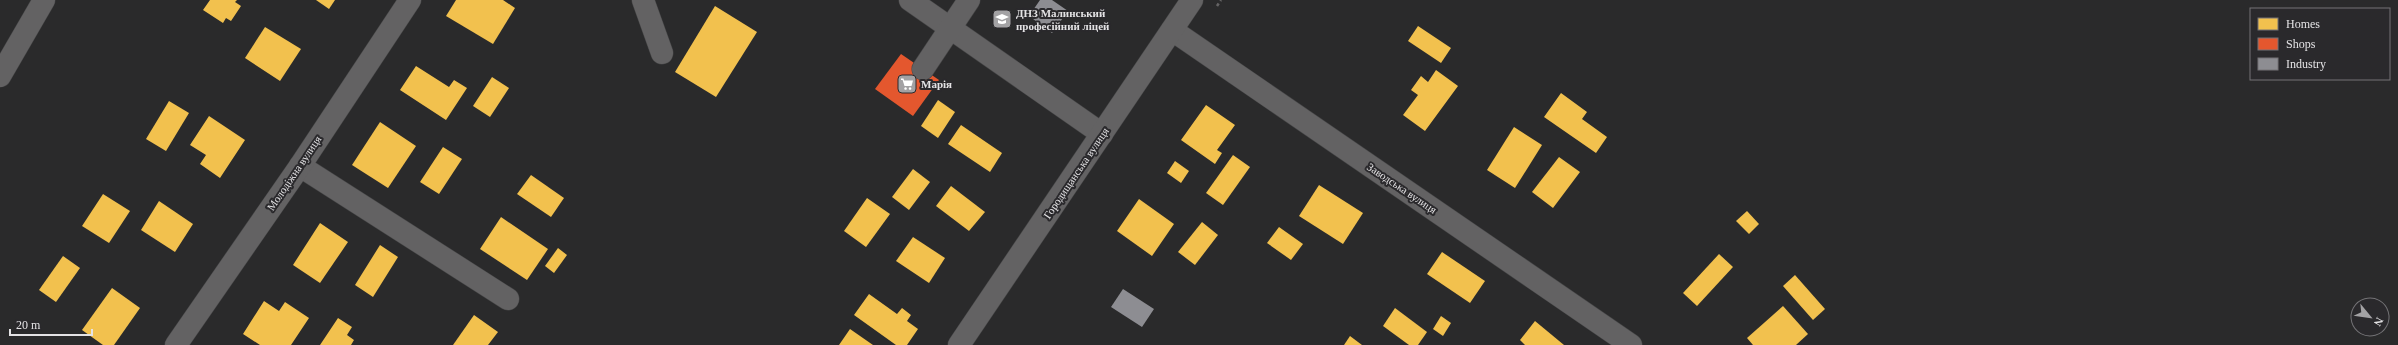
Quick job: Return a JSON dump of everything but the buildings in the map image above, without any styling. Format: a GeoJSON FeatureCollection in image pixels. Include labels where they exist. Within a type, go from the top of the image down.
{"type":"FeatureCollection","features":[{"type":"Feature","properties":{"kind":"street"},"geometry":{"type":"LineString","coordinates":[[0,76],[44,0]]}},
{"type":"Feature","properties":{"kind":"street","name":"Молодіжна вулиця"},"geometry":{"type":"LineString","coordinates":[[176,345],[300,166],[410,0]]}},
{"type":"Feature","properties":{"kind":"street"},"geometry":{"type":"LineString","coordinates":[[643,0],[662,53]]}},
{"type":"Feature","properties":{"kind":"street"},"geometry":{"type":"LineString","coordinates":[[910,0],[1102,134]]}},
{"type":"Feature","properties":{"kind":"street"},"geometry":{"type":"LineString","coordinates":[[923,69],[969,0]]}},
{"type":"Feature","properties":{"kind":"street","name":"Городищанська вулиця"},"geometry":{"type":"LineString","coordinates":[[958,345],[1192,0]]}},
{"type":"Feature","properties":{"kind":"street","name":"Заводська вулиця"},"geometry":{"type":"LineString","coordinates":[[1172,30],[1631,345]]}},
{"type":"Feature","properties":{"kind":"street"},"geometry":{"type":"LineString","coordinates":[[300,166],[508,299]]}},
{"type":"Feature","properties":{"kind":"place","name":"ДНЗ Малинський професійний ліцей"},"geometry":{"type":"Point","coordinates":[1002,19]}},
{"type":"Feature","properties":{"kind":"place","name":"Марія"},"geometry":{"type":"Point","coordinates":[907,84]}}]}
